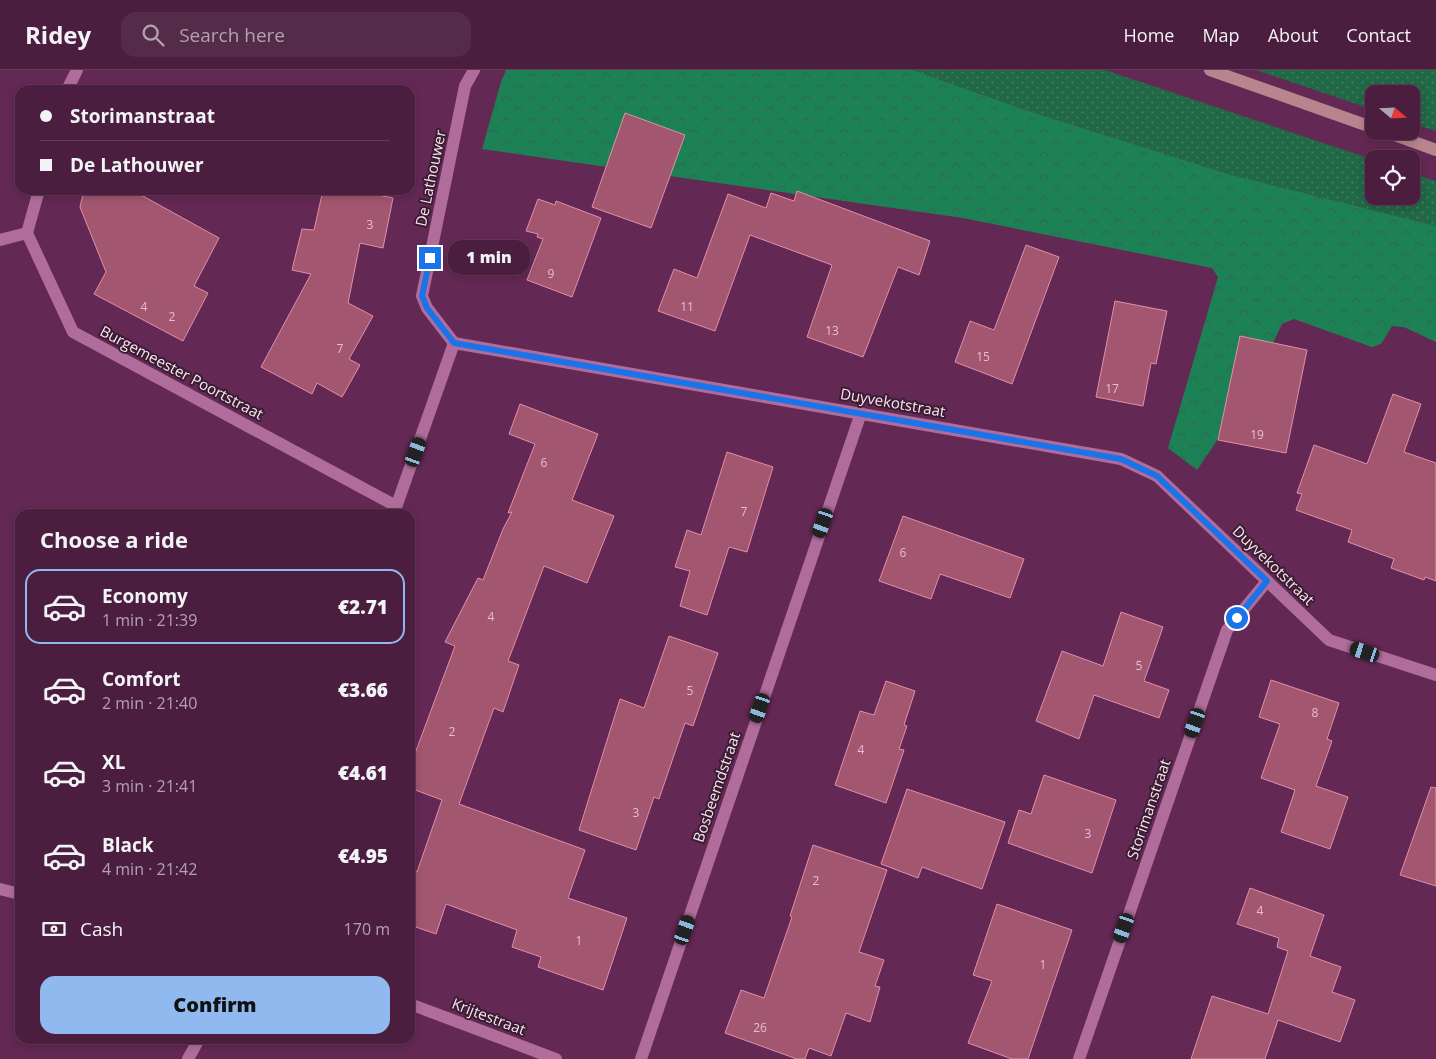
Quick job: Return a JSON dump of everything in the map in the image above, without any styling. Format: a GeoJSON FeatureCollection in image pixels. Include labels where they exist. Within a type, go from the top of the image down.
{"type":"FeatureCollection","features":[{"type":"Feature","properties":{"kind":"main road"},"geometry":{"type":"LineString","coordinates":[[1210,70],[1365,125]]}},
{"type":"Feature","properties":{"kind":"main road"},"geometry":{"type":"LineString","coordinates":[[1409,140],[1436,150]]}},
{"type":"Feature","properties":{"kind":"street"},"geometry":{"type":"LineString","coordinates":[[70,85],[77,70]]}},
{"type":"Feature","properties":{"kind":"street","name":"De Lathouwer"},"geometry":{"type":"LineString","coordinates":[[454,343],[427,308],[422,296],[465,86],[474,70]]}},
{"type":"Feature","properties":{"kind":"street"},"geometry":{"type":"LineString","coordinates":[[0,240],[27,232],[38,195]]}},
{"type":"Feature","properties":{"kind":"street","name":"Burgemeester Poortstraat"},"geometry":{"type":"LineString","coordinates":[[27,232],[73,332],[393,509]]}},
{"type":"Feature","properties":{"kind":"street"},"geometry":{"type":"LineString","coordinates":[[395,509],[454,343]]}},
{"type":"Feature","properties":{"kind":"street","name":"Duyvekotstraat"},"geometry":{"type":"LineString","coordinates":[[454,343],[1121,459],[1157,476],[1329,640],[1436,675]]}},
{"type":"Feature","properties":{"kind":"street","name":"Bosbeemdstraat"},"geometry":{"type":"LineString","coordinates":[[642,1059],[861,413]]}},
{"type":"Feature","properties":{"kind":"street","name":"Storimanstraat"},"geometry":{"type":"LineString","coordinates":[[1079,1059],[1228,630],[1267,581]]}},
{"type":"Feature","properties":{"kind":"street"},"geometry":{"type":"LineString","coordinates":[[0,889],[15,893]]}},
{"type":"Feature","properties":{"kind":"street","name":"Krijtestraat"},"geometry":{"type":"LineString","coordinates":[[415,1006],[556,1059]]}},
{"type":"Feature","properties":{"kind":"street"},"geometry":{"type":"LineString","coordinates":[[188,1059],[196,1044]]}},
{"type":"Feature","properties":{"kind":"green space"},"geometry":{"type":"Polygon","coordinates":[[[506,70],[912,70],[1029,111],[1228,174],[1436,226],[1436,342],[1404,327],[1392,326],[1381,344],[1372,347],[1294,319],[1282,324],[1247,396],[1197,470],[1168,448],[1218,277],[1212,268],[963,218],[482,149],[506,70]]]}},
{"type":"Feature","properties":{"kind":"green space"},"geometry":{"type":"Polygon","coordinates":[[[912,70],[1105,70],[1365,157],[1365,205],[1420,205],[1420,176],[1436,181],[1436,226],[1228,174],[1029,111],[912,70]]]}},
{"type":"Feature","properties":{"kind":"green space"},"geometry":{"type":"Polygon","coordinates":[[[1256,70],[1436,70],[1436,131],[1420,126],[1420,85],[1365,85],[1365,107],[1256,70]]]}},
{"type":"Feature","properties":{"kind":"building"},"geometry":{"type":"Polygon","coordinates":[[[625,113],[685,135],[651,228],[592,207],[625,113]]]}},
{"type":"Feature","properties":{"kind":"building"},"geometry":{"type":"Polygon","coordinates":[[[797,191],[930,241],[919,275],[898,267],[863,357],[807,337],[832,265],[750,235],[715,331],[658,311],[674,269],[697,278],[728,194],[766,208],[771,193],[794,201],[797,191]]]}},
{"type":"Feature","properties":{"kind":"building"},"geometry":{"type":"Polygon","coordinates":[[[83,195],[141,195],[219,238],[194,286],[208,293],[183,341],[94,294],[106,272],[80,207],[83,195]]]}},
{"type":"Feature","properties":{"kind":"building"},"geometry":{"type":"Polygon","coordinates":[[[322,195],[378,195],[393,198],[383,248],[360,243],[348,303],[373,316],[349,359],[360,365],[342,397],[317,383],[312,394],[261,367],[311,274],[292,270],[302,229],[314,230],[322,195]]]}},
{"type":"Feature","properties":{"kind":"building"},"geometry":{"type":"Polygon","coordinates":[[[538,199],[555,205],[556,201],[601,218],[572,297],[527,280],[543,239],[537,237],[538,234],[526,231],[538,199]]]}},
{"type":"Feature","properties":{"kind":"building"},"geometry":{"type":"Polygon","coordinates":[[[1026,245],[1059,257],[1012,384],[955,362],[970,321],[994,330],[1026,245]]]}},
{"type":"Feature","properties":{"kind":"building"},"geometry":{"type":"Polygon","coordinates":[[[1115,301],[1167,311],[1156,364],[1151,363],[1143,406],[1096,397],[1115,301]]]}},
{"type":"Feature","properties":{"kind":"building"},"geometry":{"type":"Polygon","coordinates":[[[1240,336],[1307,350],[1286,453],[1218,440],[1240,336]]]}},
{"type":"Feature","properties":{"kind":"building"},"geometry":{"type":"Polygon","coordinates":[[[1393,394],[1421,404],[1404,452],[1436,463],[1436,581],[1425,577],[1424,580],[1391,568],[1394,559],[1348,542],[1352,530],[1296,510],[1302,494],[1297,493],[1314,445],[1367,464],[1393,394]]]}},
{"type":"Feature","properties":{"kind":"building"},"geometry":{"type":"Polygon","coordinates":[[[520,404],[598,434],[572,500],[614,516],[587,583],[544,566],[508,661],[519,665],[503,712],[494,708],[459,804],[585,850],[568,898],[627,918],[603,990],[538,967],[541,957],[512,947],[517,930],[446,904],[436,934],[415,927],[415,871],[417,872],[442,800],[415,790],[415,754],[455,646],[445,642],[478,578],[483,580],[503,529],[512,512],[508,513],[535,444],[509,434],[520,404]]]}},
{"type":"Feature","properties":{"kind":"building"},"geometry":{"type":"Polygon","coordinates":[[[727,452],[773,467],[747,552],[729,547],[707,615],[680,606],[690,571],[675,567],[687,530],[701,535],[727,452]]]}},
{"type":"Feature","properties":{"kind":"building"},"geometry":{"type":"Polygon","coordinates":[[[903,516],[1024,559],[1010,598],[940,574],[931,599],[879,581],[903,516]]]}},
{"type":"Feature","properties":{"kind":"building"},"geometry":{"type":"Polygon","coordinates":[[[1121,612],[1163,627],[1144,681],[1169,690],[1159,718],[1094,695],[1079,739],[1036,721],[1062,651],[1103,666],[1121,612]]]}},
{"type":"Feature","properties":{"kind":"building"},"geometry":{"type":"Polygon","coordinates":[[[669,636],[718,653],[693,726],[685,723],[659,799],[654,797],[636,850],[579,830],[620,699],[644,708],[669,636]]]}},
{"type":"Feature","properties":{"kind":"building"},"geometry":{"type":"Polygon","coordinates":[[[1271,680],[1339,703],[1327,739],[1332,741],[1316,786],[1348,797],[1330,849],[1281,832],[1295,790],[1261,778],[1280,724],[1259,717],[1271,680]]]}},
{"type":"Feature","properties":{"kind":"building"},"geometry":{"type":"Polygon","coordinates":[[[886,681],[915,691],[904,725],[907,726],[899,749],[904,750],[886,803],[835,785],[860,711],[874,715],[886,681]]]}},
{"type":"Feature","properties":{"kind":"building"},"geometry":{"type":"Polygon","coordinates":[[[1044,775],[1116,800],[1092,873],[1008,843],[1019,810],[1031,814],[1044,775]]]}},
{"type":"Feature","properties":{"kind":"building"},"geometry":{"type":"Polygon","coordinates":[[[1431,787],[1436,788],[1436,886],[1400,875],[1431,787]]]}},
{"type":"Feature","properties":{"kind":"building"},"geometry":{"type":"Polygon","coordinates":[[[907,789],[1005,822],[982,889],[922,867],[918,878],[881,864],[907,789]]]}},
{"type":"Feature","properties":{"kind":"building"},"geometry":{"type":"Polygon","coordinates":[[[813,845],[887,870],[859,952],[884,960],[875,986],[880,987],[870,1022],[846,1013],[831,1056],[809,1048],[805,1059],[797,1059],[725,1033],[741,990],[764,998],[792,917],[790,916],[813,845]]]}},
{"type":"Feature","properties":{"kind":"building"},"geometry":{"type":"Polygon","coordinates":[[[1250,888],[1324,915],[1310,956],[1341,967],[1332,992],[1355,1000],[1340,1042],[1278,1020],[1265,1059],[1191,1059],[1212,996],[1268,1014],[1288,951],[1277,947],[1279,938],[1237,924],[1250,888]]]}},
{"type":"Feature","properties":{"kind":"building"},"geometry":{"type":"Polygon","coordinates":[[[997,904],[1072,930],[1028,1059],[1012,1059],[968,1043],[992,981],[973,975],[997,904]]]}},
{"type":"Feature","properties":{"kind":"route"},"geometry":{"type":"LineString","coordinates":[[430,258],[422,296],[427,308],[454,343],[1121,459],[1157,476],[1267,581],[1237,618]]}}]}
